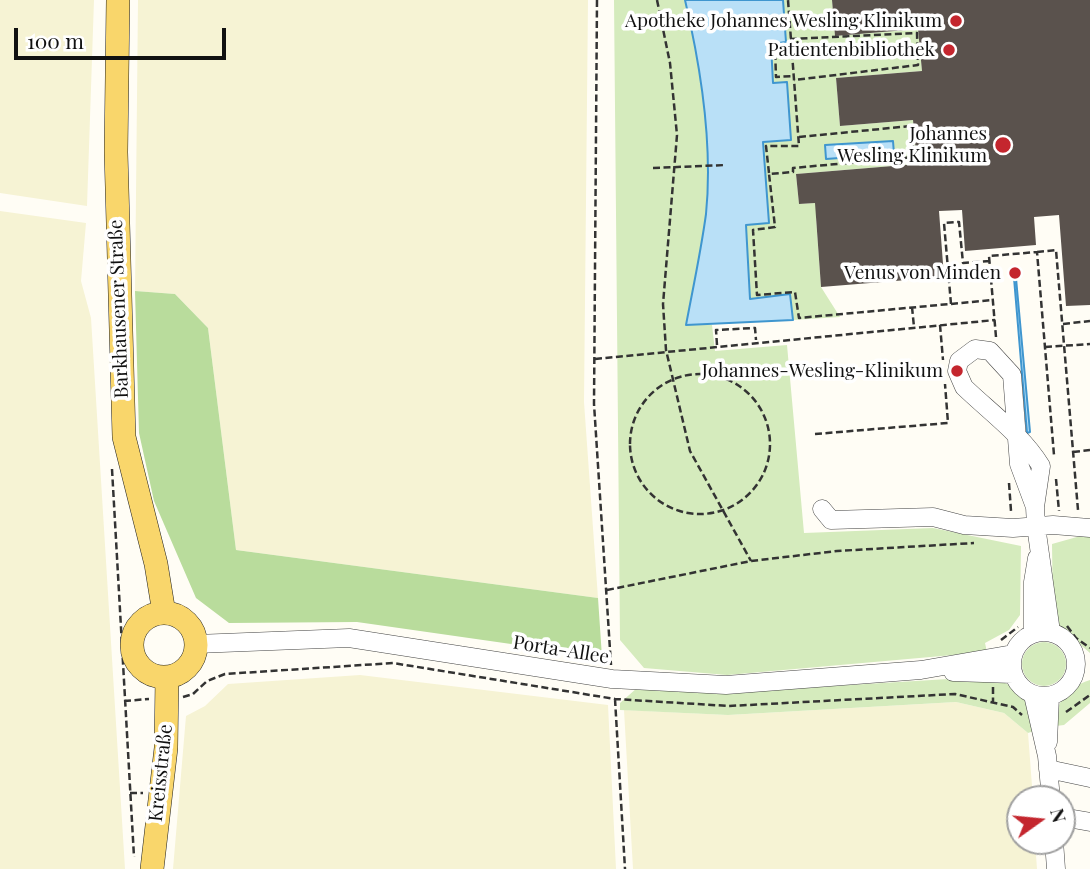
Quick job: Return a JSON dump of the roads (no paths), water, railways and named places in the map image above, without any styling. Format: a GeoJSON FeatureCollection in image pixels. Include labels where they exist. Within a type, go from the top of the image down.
{"type":"FeatureCollection","features":[{"type":"Feature","properties":{"kind":"main road","name":"Barkhausener Straße"},"geometry":{"type":"LineString","coordinates":[[118,0],[116,152],[124,437],[156,564],[164,613]]}},
{"type":"Feature","properties":{"kind":"main road"},"geometry":{"type":"LineString","coordinates":[[164,613],[183,619],[194,635],[196,644],[190,665],[182,672],[167,677],[150,674],[141,668],[132,649],[137,628],[144,620],[164,613]]}},
{"type":"Feature","properties":{"kind":"main road","name":"Kreisstraße"},"geometry":{"type":"LineString","coordinates":[[152,869],[166,748],[167,677]]}},
{"type":"Feature","properties":{"kind":"street"},"geometry":{"type":"LineString","coordinates":[[1035,507],[1022,477],[1017,437],[1012,375],[998,358],[983,348],[966,353],[957,371],[964,387],[1017,437],[1041,466],[1035,507],[1038,554],[1032,582],[1042,633]]}},
{"type":"Feature","properties":{"kind":"street"},"geometry":{"type":"LineString","coordinates":[[822,509],[831,520],[933,517],[964,525],[1090,528]]}},
{"type":"Feature","properties":{"kind":"street"},"geometry":{"type":"LineString","coordinates":[[1042,633],[1066,640],[1082,656],[1082,674],[1065,688],[1041,695],[1017,683],[1013,674],[1013,654],[1024,638],[1042,633]]}},
{"type":"Feature","properties":{"kind":"street","name":"Porta-Allee"},"geometry":{"type":"LineString","coordinates":[[196,644],[349,638],[612,679],[726,685],[921,670],[1013,654]]}},
{"type":"Feature","properties":{"kind":"street","name":"Porta-Allee"},"geometry":{"type":"LineString","coordinates":[[921,670],[1013,674]]}},
{"type":"Feature","properties":{"kind":"street"},"geometry":{"type":"LineString","coordinates":[[1041,695],[1049,785]]}},
{"type":"Feature","properties":{"kind":"street"},"geometry":{"type":"LineString","coordinates":[[1047,763],[1090,778]]}},
{"type":"Feature","properties":{"kind":"water"},"geometry":{"type":"Polygon","coordinates":[[[685,0],[783,0],[786,42],[771,44],[773,83],[787,82],[791,140],[763,142],[769,223],[746,225],[750,299],[790,294],[793,320],[686,325],[706,214],[708,161],[701,79],[685,0]]]}},
{"type":"Feature","properties":{"kind":"water"},"geometry":{"type":"Polygon","coordinates":[[[893,141],[894,154],[826,159],[825,145],[893,141]]]}},
{"type":"Feature","properties":{"kind":"water"},"geometry":{"type":"Polygon","coordinates":[[[1013,267],[1020,272],[1016,278],[1030,432],[1027,433],[1014,278],[1009,274],[1013,267]]]}},
{"type":"Feature","properties":{"kind":"place","name":"Apotheke Johannes Wesling Klinikum"},"geometry":{"type":"Point","coordinates":[956,21]}},
{"type":"Feature","properties":{"kind":"place","name":"Patientenbibliothek"},"geometry":{"type":"Point","coordinates":[949,50]}},
{"type":"Feature","properties":{"kind":"place","name":"Johannes Wesling Klinikum"},"geometry":{"type":"Point","coordinates":[1003,145]}},
{"type":"Feature","properties":{"kind":"place","name":"Venus von Minden"},"geometry":{"type":"Point","coordinates":[1015,273]}},
{"type":"Feature","properties":{"kind":"place","name":"Johannes-Wesling-Klinikum"},"geometry":{"type":"Point","coordinates":[957,371]}}]}
